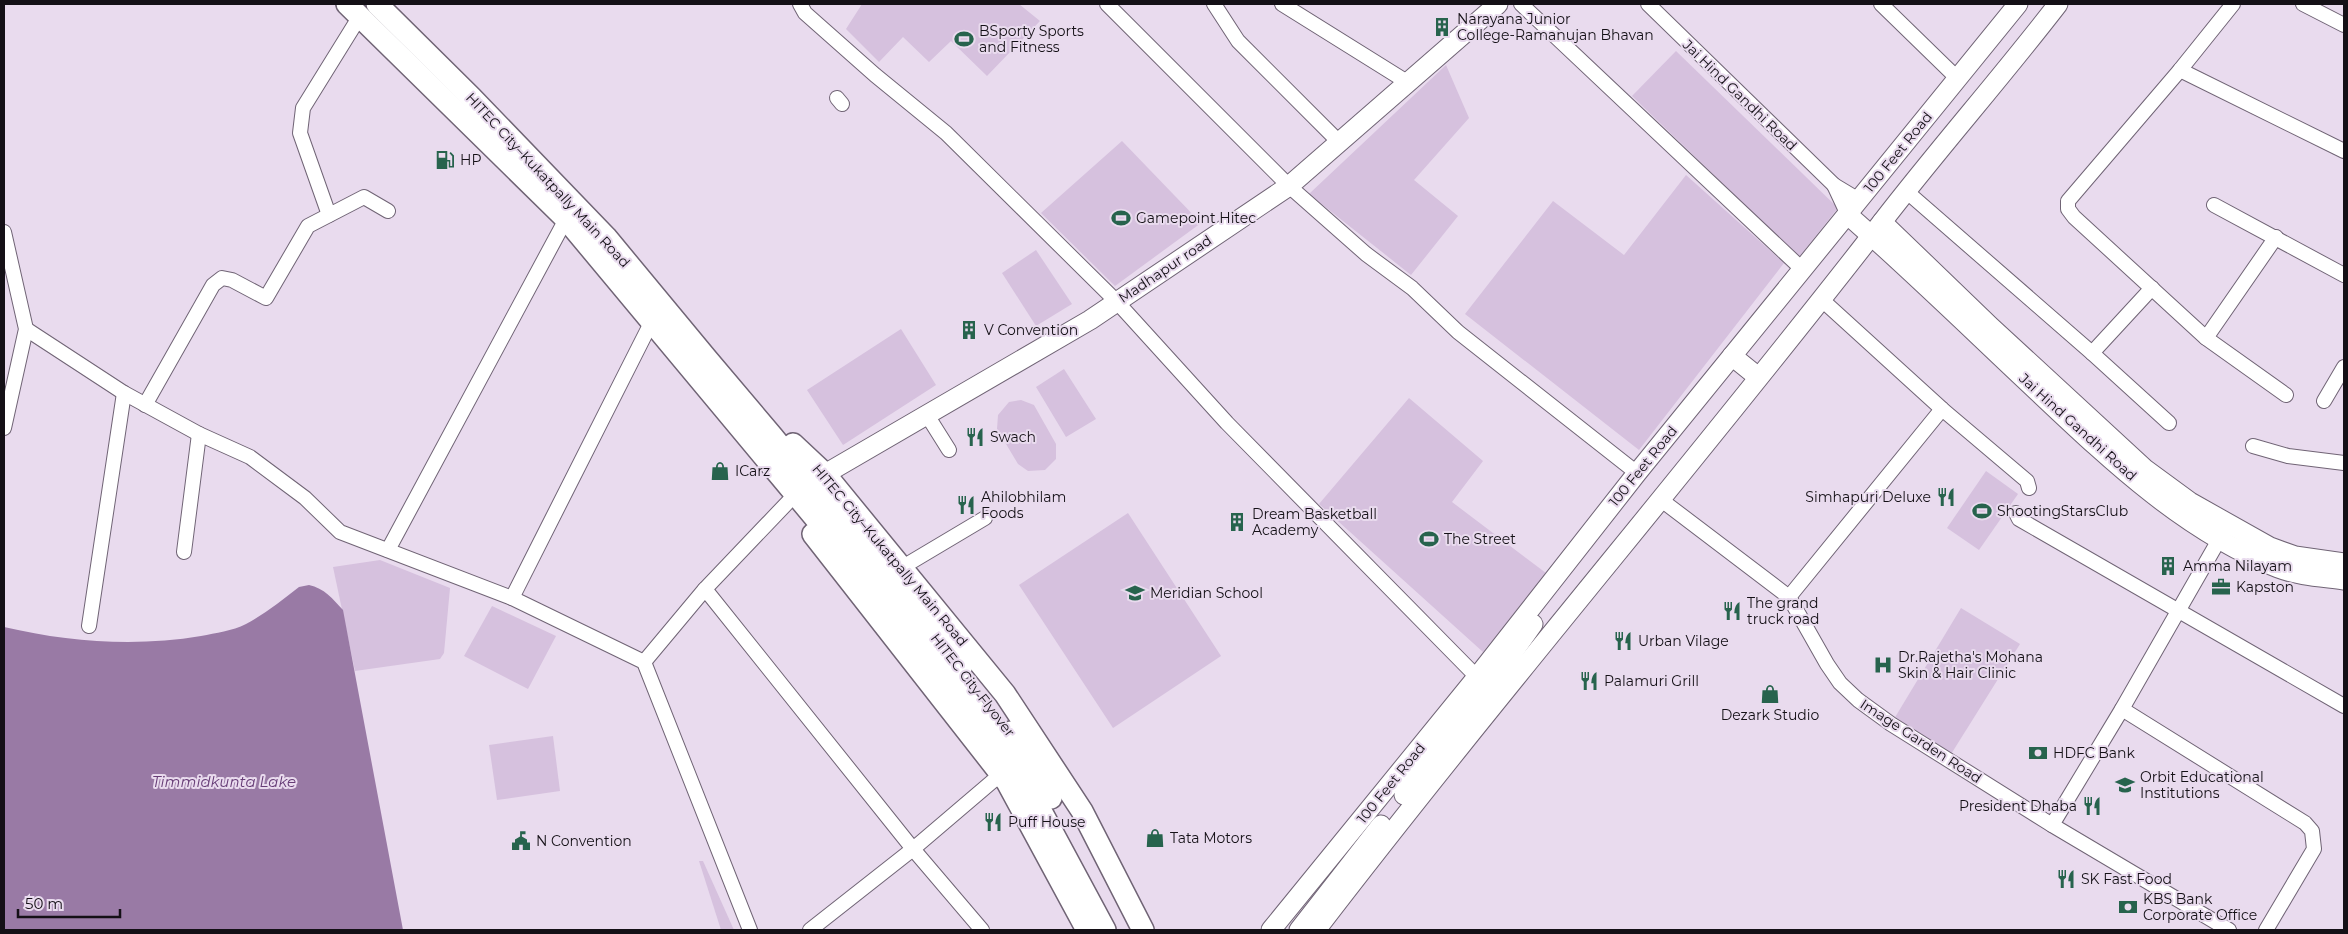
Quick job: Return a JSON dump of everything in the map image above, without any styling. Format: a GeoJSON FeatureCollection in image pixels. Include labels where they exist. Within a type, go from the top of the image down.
{"type":"FeatureCollection","features":[{"type":"Feature","properties":{"kind":"main road","name":"HITEC City–Kukatpally Main Road"},"geometry":{"type":"LineString","coordinates":[[378,4],[606,237],[706,360],[774,436],[784,438],[794,445],[825,474],[1010,701],[1082,811],[1143,930]]}},
{"type":"Feature","properties":{"kind":"main road","name":"Madhapur road"},"geometry":{"type":"LineString","coordinates":[[825,474],[1090,320],[1289,186],[1495,4]]}},
{"type":"Feature","properties":{"kind":"main road","name":"100 Feet Road"},"geometry":{"type":"LineString","coordinates":[[1271,930],[1477,677],[1637,473],[2018,4]]}},
{"type":"Feature","properties":{"kind":"main road"},"geometry":{"type":"LineString","coordinates":[[1316,930],[1406,813],[2058,4]]}},
{"type":"Feature","properties":{"kind":"main road","name":"HITEC City–Kukatpally Main Road"},"geometry":{"type":"LineString","coordinates":[[353,10],[566,219],[762,454],[767,468],[789,501],[836,564],[1007,782],[1087,930]]}},
{"type":"Feature","properties":{"kind":"main road","name":"Jai Hind Gandhi Road"},"geometry":{"type":"LineString","coordinates":[[1853,208],[1997,333],[2145,469],[2190,502],[2224,531],[2278,568],[2311,576],[2344,580]]}},
{"type":"Feature","properties":{"kind":"main road"},"geometry":{"type":"LineString","coordinates":[[1732,356],[1758,377]]}},
{"type":"Feature","properties":{"kind":"main road","name":"HITEC City Flyover"},"geometry":{"type":"LineString","coordinates":[[774,436],[1012,757],[1105,930]]}},
{"type":"Feature","properties":{"kind":"main road","name":"HITEC City Flyover"},"geometry":{"type":"LineString","coordinates":[[762,454],[918,628],[1029,757],[1121,930]]}},
{"type":"Feature","properties":{"kind":"main road","name":"Jai Hind Gandhi Road"},"geometry":{"type":"LineString","coordinates":[[2224,531],[2295,556],[2344,563]]}},
{"type":"Feature","properties":{"kind":"main road"},"geometry":{"type":"LineString","coordinates":[[1299,930],[1507,661],[1538,617],[1582,544]]}},
{"type":"Feature","properties":{"kind":"street"},"geometry":{"type":"LineString","coordinates":[[800,4],[805,13],[946,134],[1117,302],[1226,423],[1477,677]]}},
{"type":"Feature","properties":{"kind":"street"},"geometry":{"type":"LineString","coordinates":[[1107,4],[1289,186],[1366,254],[1412,288],[1458,332],[1637,473]]}},
{"type":"Feature","properties":{"kind":"street"},"geometry":{"type":"LineString","coordinates":[[1214,4],[1238,41],[1339,142]]}},
{"type":"Feature","properties":{"kind":"street"},"geometry":{"type":"LineString","coordinates":[[1282,4],[1407,82]]}},
{"type":"Feature","properties":{"kind":"street"},"geometry":{"type":"LineString","coordinates":[[1521,4],[1803,270]]}},
{"type":"Feature","properties":{"kind":"street","name":"Jai Hind Gandhi Road"},"geometry":{"type":"LineString","coordinates":[[1648,4],[1834,185],[1853,208]]}},
{"type":"Feature","properties":{"kind":"street"},"geometry":{"type":"LineString","coordinates":[[1881,4],[1957,78]]}},
{"type":"Feature","properties":{"kind":"street"},"geometry":{"type":"LineString","coordinates":[[2233,4],[2180,70],[2068,201],[2068,209],[2074,217],[2206,338],[2286,395]]}},
{"type":"Feature","properties":{"kind":"street"},"geometry":{"type":"LineString","coordinates":[[2303,4],[2344,25]]}},
{"type":"Feature","properties":{"kind":"street"},"geometry":{"type":"LineString","coordinates":[[329,215],[300,133],[303,108],[353,10]]}},
{"type":"Feature","properties":{"kind":"street"},"geometry":{"type":"LineString","coordinates":[[2180,70],[2344,151]]}},
{"type":"Feature","properties":{"kind":"street"},"geometry":{"type":"LineString","coordinates":[[1906,191],[2092,353],[2169,423]]}},
{"type":"Feature","properties":{"kind":"street"},"geometry":{"type":"LineString","coordinates":[[145,404],[213,285],[222,278],[226,278],[266,298],[308,226],[364,197],[388,211]]}},
{"type":"Feature","properties":{"kind":"street"},"geometry":{"type":"LineString","coordinates":[[2214,205],[2344,275]]}},
{"type":"Feature","properties":{"kind":"street"},"geometry":{"type":"LineString","coordinates":[[388,550],[566,219]]}},
{"type":"Feature","properties":{"kind":"street"},"geometry":{"type":"LineString","coordinates":[[4,237],[6,256],[26,329],[4,428]]}},
{"type":"Feature","properties":{"kind":"street"},"geometry":{"type":"LineString","coordinates":[[2206,338],[2276,237]]}},
{"type":"Feature","properties":{"kind":"street"},"geometry":{"type":"LineString","coordinates":[[2092,353],[2152,288]]}},
{"type":"Feature","properties":{"kind":"street"},"geometry":{"type":"LineString","coordinates":[[1821,299],[1942,409],[2027,481],[2029,488]]}},
{"type":"Feature","properties":{"kind":"street"},"geometry":{"type":"LineString","coordinates":[[512,598],[652,321]]}},
{"type":"Feature","properties":{"kind":"street"},"geometry":{"type":"LineString","coordinates":[[26,329],[124,393],[199,434],[250,457],[305,498],[340,532],[512,598],[644,662],[750,930]]}},
{"type":"Feature","properties":{"kind":"street"},"geometry":{"type":"LineString","coordinates":[[2324,401],[2344,367]]}},
{"type":"Feature","properties":{"kind":"street"},"geometry":{"type":"LineString","coordinates":[[89,626],[124,393]]}},
{"type":"Feature","properties":{"kind":"street"},"geometry":{"type":"LineString","coordinates":[[1789,597],[1942,409]]}},
{"type":"Feature","properties":{"kind":"street"},"geometry":{"type":"LineString","coordinates":[[927,415],[949,450]]}},
{"type":"Feature","properties":{"kind":"street"},"geometry":{"type":"LineString","coordinates":[[184,552],[199,434]]}},
{"type":"Feature","properties":{"kind":"street"},"geometry":{"type":"LineString","coordinates":[[2253,446],[2288,456],[2344,463]]}},
{"type":"Feature","properties":{"kind":"street","name":"Image Garden Road"},"geometry":{"type":"LineString","coordinates":[[1660,499],[1789,597],[1827,664],[1840,682],[1858,700],[1891,724],[2052,825],[2228,930]]}},
{"type":"Feature","properties":{"kind":"street"},"geometry":{"type":"LineString","coordinates":[[644,662],[705,589],[789,501]]}},
{"type":"Feature","properties":{"kind":"street"},"geometry":{"type":"LineString","coordinates":[[2016,513],[2019,519],[2344,706]]}},
{"type":"Feature","properties":{"kind":"street"},"geometry":{"type":"LineString","coordinates":[[901,568],[985,518]]}},
{"type":"Feature","properties":{"kind":"street"},"geometry":{"type":"LineString","coordinates":[[2052,825],[2122,710],[2224,531]]}},
{"type":"Feature","properties":{"kind":"street"},"geometry":{"type":"LineString","coordinates":[[705,589],[913,849],[982,930]]}},
{"type":"Feature","properties":{"kind":"street"},"geometry":{"type":"LineString","coordinates":[[2122,710],[2304,823],[2312,831],[2314,849],[2266,930]]}},
{"type":"Feature","properties":{"kind":"street"},"geometry":{"type":"LineString","coordinates":[[810,930],[913,849],[1001,774]]}},
{"type":"Feature","properties":{"kind":"shaded area","name":"BSporty Sports and Fitness"},"geometry":{"type":"Polygon","coordinates":[[[862,4],[1019,4],[1040,21],[987,76],[951,41],[929,62],[903,37],[879,62],[846,29],[862,4]]]}},
{"type":"Feature","properties":{"kind":"shaded area"},"geometry":{"type":"Polygon","coordinates":[[[1676,51],[1838,208],[1799,257],[1632,96],[1676,51]]]}},
{"type":"Feature","properties":{"kind":"shaded area"},"geometry":{"type":"Polygon","coordinates":[[[1446,65],[1469,118],[1414,180],[1458,216],[1411,275],[1309,194],[1446,65]]]}},
{"type":"Feature","properties":{"kind":"shaded area","name":"Gamepoint Hitec"},"geometry":{"type":"Polygon","coordinates":[[[1122,141],[1201,223],[1115,286],[1041,213],[1122,141]]]}},
{"type":"Feature","properties":{"kind":"shaded area"},"geometry":{"type":"Polygon","coordinates":[[[1686,175],[1784,263],[1639,450],[1465,314],[1553,201],[1624,255],[1686,175]]]}},
{"type":"Feature","properties":{"kind":"shaded area"},"geometry":{"type":"Polygon","coordinates":[[[1036,250],[1072,304],[1036,326],[1002,273],[1036,250]]]}},
{"type":"Feature","properties":{"kind":"shaded area"},"geometry":{"type":"Polygon","coordinates":[[[901,329],[936,385],[843,445],[807,390],[901,329]]]}},
{"type":"Feature","properties":{"kind":"shaded area"},"geometry":{"type":"Polygon","coordinates":[[[1064,369],[1096,419],[1066,437],[1036,387],[1064,369]]]}},
{"type":"Feature","properties":{"kind":"shaded area","name":"The Street"},"geometry":{"type":"Polygon","coordinates":[[[1409,398],[1483,461],[1452,502],[1546,573],[1483,652],[1319,504],[1409,398]]]}},
{"type":"Feature","properties":{"kind":"shaded area"},"geometry":{"type":"Polygon","coordinates":[[[1021,400],[1034,405],[1056,444],[1056,459],[1045,470],[1028,471],[1018,464],[997,429],[998,415],[1009,402],[1021,400]]]}},
{"type":"Feature","properties":{"kind":"shaded area","name":"ShootingStarsClub"},"geometry":{"type":"Polygon","coordinates":[[[1986,471],[2018,494],[1979,550],[1947,528],[1986,471]]]}},
{"type":"Feature","properties":{"kind":"shaded area"},"geometry":{"type":"Polygon","coordinates":[[[1128,513],[1221,656],[1113,728],[1019,585],[1128,513]]]}},
{"type":"Feature","properties":{"kind":"shaded area"},"geometry":{"type":"Polygon","coordinates":[[[380,560],[450,588],[444,653],[440,659],[355,671],[333,567],[380,560]]]}},
{"type":"Feature","properties":{"kind":"shaded area"},"geometry":{"type":"Polygon","coordinates":[[[492,606],[556,636],[528,689],[464,656],[492,606]]]}},
{"type":"Feature","properties":{"kind":"shaded area"},"geometry":{"type":"Polygon","coordinates":[[[1961,608],[2020,644],[1948,759],[1891,724],[1961,608]]]}},
{"type":"Feature","properties":{"kind":"shaded area"},"geometry":{"type":"Polygon","coordinates":[[[553,736],[560,791],[497,800],[489,745],[553,736]]]}},
{"type":"Feature","properties":{"kind":"shaded area"},"geometry":{"type":"Polygon","coordinates":[[[699,861],[703,861],[734,930],[721,930],[699,861]]]}},
{"type":"Feature","properties":{"kind":"water","name":"Timmidkunta Lake"},"geometry":{"type":"Polygon","coordinates":[[[309,585],[324,591],[343,610],[403,930],[4,930],[4,627],[53,636],[102,641],[152,641],[201,636],[241,626],[267,611],[299,587],[309,585]]]}},
{"type":"Feature","properties":{"kind":"place","name":"Narayana Junior College-Ramanujan Bhavan"},"geometry":{"type":"Point","coordinates":[1442,27]}},
{"type":"Feature","properties":{"kind":"place","name":"BSporty Sports and Fitness"},"geometry":{"type":"Point","coordinates":[964,39]}},
{"type":"Feature","properties":{"kind":"place","name":"HP"},"geometry":{"type":"Point","coordinates":[445,160]}},
{"type":"Feature","properties":{"kind":"place","name":"Gamepoint Hitec"},"geometry":{"type":"Point","coordinates":[1121,218]}},
{"type":"Feature","properties":{"kind":"place","name":"V Convention"},"geometry":{"type":"Point","coordinates":[969,330]}},
{"type":"Feature","properties":{"kind":"place","name":"Swach"},"geometry":{"type":"Point","coordinates":[975,437]}},
{"type":"Feature","properties":{"kind":"place","name":"ICarz"},"geometry":{"type":"Point","coordinates":[720,471]}},
{"type":"Feature","properties":{"kind":"place","name":"Simhapuri Deluxe"},"geometry":{"type":"Point","coordinates":[1946,497]}},
{"type":"Feature","properties":{"kind":"place","name":"Ahilobhilam Foods"},"geometry":{"type":"Point","coordinates":[966,505]}},
{"type":"Feature","properties":{"kind":"place","name":"ShootingStarsClub"},"geometry":{"type":"Point","coordinates":[1982,511]}},
{"type":"Feature","properties":{"kind":"place","name":"Dream Basketball Academy"},"geometry":{"type":"Point","coordinates":[1237,522]}},
{"type":"Feature","properties":{"kind":"place","name":"The Street"},"geometry":{"type":"Point","coordinates":[1429,539]}},
{"type":"Feature","properties":{"kind":"place","name":"Amma Nilayam"},"geometry":{"type":"Point","coordinates":[2168,566]}},
{"type":"Feature","properties":{"kind":"place","name":"Kapston"},"geometry":{"type":"Point","coordinates":[2221,587]}},
{"type":"Feature","properties":{"kind":"place","name":"Meridian School"},"geometry":{"type":"Point","coordinates":[1135,593]}},
{"type":"Feature","properties":{"kind":"place","name":"The grand truck road"},"geometry":{"type":"Point","coordinates":[1732,611]}},
{"type":"Feature","properties":{"kind":"place","name":"Urban Vilage"},"geometry":{"type":"Point","coordinates":[1623,641]}},
{"type":"Feature","properties":{"kind":"place","name":"Dr.Rajetha's Mohana Skin & Hair Clinic"},"geometry":{"type":"Point","coordinates":[1883,665]}},
{"type":"Feature","properties":{"kind":"place","name":"Palamuri Grill"},"geometry":{"type":"Point","coordinates":[1589,681]}},
{"type":"Feature","properties":{"kind":"place","name":"Dezark Studio"},"geometry":{"type":"Point","coordinates":[1770,694]}},
{"type":"Feature","properties":{"kind":"place","name":"HDFC Bank"},"geometry":{"type":"Point","coordinates":[2038,753]}},
{"type":"Feature","properties":{"kind":"place","name":"Orbit Educational Institutions"},"geometry":{"type":"Point","coordinates":[2125,785]}},
{"type":"Feature","properties":{"kind":"place","name":"President Dhaba"},"geometry":{"type":"Point","coordinates":[2092,806]}},
{"type":"Feature","properties":{"kind":"place","name":"Puff House"},"geometry":{"type":"Point","coordinates":[993,822]}},
{"type":"Feature","properties":{"kind":"place","name":"Tata Motors"},"geometry":{"type":"Point","coordinates":[1155,838]}},
{"type":"Feature","properties":{"kind":"place","name":"N Convention"},"geometry":{"type":"Point","coordinates":[521,841]}},
{"type":"Feature","properties":{"kind":"place","name":"SK Fast Food"},"geometry":{"type":"Point","coordinates":[2066,879]}},
{"type":"Feature","properties":{"kind":"place","name":"KBS Bank Corporate Office"},"geometry":{"type":"Point","coordinates":[2128,907]}}]}
